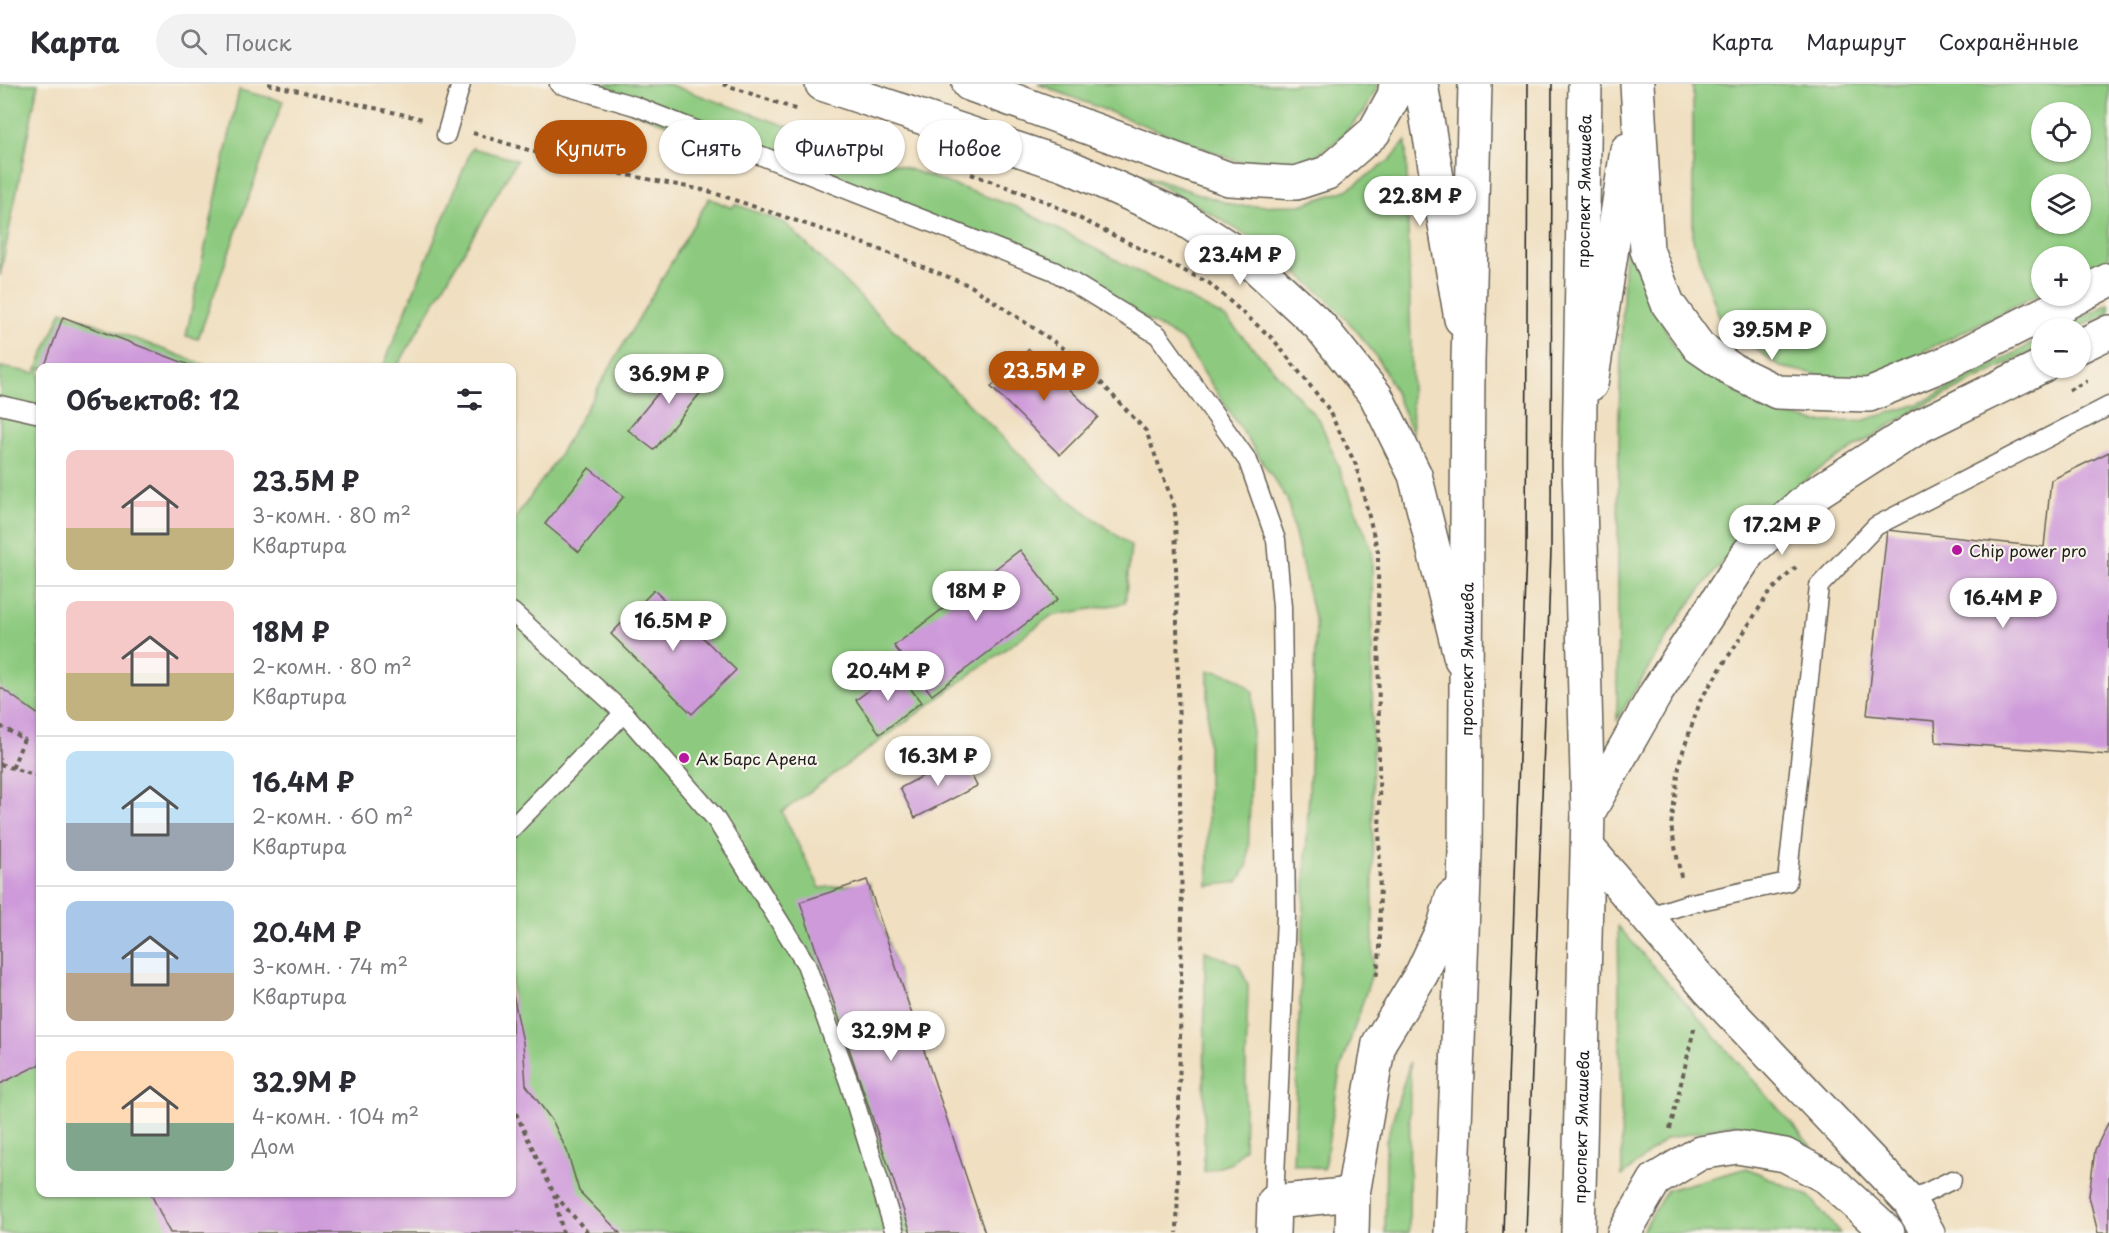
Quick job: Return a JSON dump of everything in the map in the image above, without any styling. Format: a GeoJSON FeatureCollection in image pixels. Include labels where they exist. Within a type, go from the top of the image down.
{"type":"FeatureCollection","features":[{"type":"Feature","properties":{"kind":"main road"},"geometry":{"type":"LineString","coordinates":[[822,84],[1065,165],[1177,215],[1252,262],[1320,326],[1376,396],[1415,475],[1467,684]]}},
{"type":"Feature","properties":{"kind":"main road"},"geometry":{"type":"LineString","coordinates":[[969,84],[1229,179],[1296,183],[1328,173],[1374,132],[1394,96],[1396,84]]}},
{"type":"Feature","properties":{"kind":"main road"},"geometry":{"type":"LineString","coordinates":[[1422,84],[1468,361]]}},
{"type":"Feature","properties":{"kind":"main road","name":"проспект Ямашева"},"geometry":{"type":"LineString","coordinates":[[1451,1233],[1465,852],[1468,361],[1475,84]]}},
{"type":"Feature","properties":{"kind":"main road","name":"проспект Ямашева"},"geometry":{"type":"LineString","coordinates":[[1578,1233],[1588,848],[1579,463],[1585,84]]}},
{"type":"Feature","properties":{"kind":"main road"},"geometry":{"type":"LineString","coordinates":[[1579,463],[1636,87]]}},
{"type":"Feature","properties":{"kind":"main road"},"geometry":{"type":"LineString","coordinates":[[1636,87],[1647,250],[1668,304],[1699,347],[1734,371],[1777,392],[1869,395],[1944,364],[2058,306]]}},
{"type":"Feature","properties":{"kind":"main road"},"geometry":{"type":"LineString","coordinates":[[2091,289],[2109,280]]}},
{"type":"Feature","properties":{"kind":"main road"},"geometry":{"type":"LineString","coordinates":[[2091,341],[2109,332]]}},
{"type":"Feature","properties":{"kind":"main road"},"geometry":{"type":"LineString","coordinates":[[1588,813],[1656,693],[1749,552],[1810,497],[1920,426],[2031,371]]}},
{"type":"Feature","properties":{"kind":"main road"},"geometry":{"type":"LineString","coordinates":[[1588,848],[1709,990],[1909,1201],[1928,1233]]}},
{"type":"Feature","properties":{"kind":"main road"},"geometry":{"type":"LineString","coordinates":[[1352,1233],[1353,1194],[1379,1043],[1422,973],[1444,926],[1465,852]]}},
{"type":"Feature","properties":{"kind":"main road"},"geometry":{"type":"LineString","coordinates":[[1624,1233],[1656,1180],[1700,1153],[1737,1147],[1785,1155],[1828,1178],[1888,1233]]}},
{"type":"Feature","properties":{"kind":"main road"},"geometry":{"type":"LineString","coordinates":[[1273,1217],[1353,1194]]}},
{"type":"Feature","properties":{"kind":"lane"},"geometry":{"type":"LineString","coordinates":[[448,130],[461,84]]}},
{"type":"Feature","properties":{"kind":"lane"},"geometry":{"type":"LineString","coordinates":[[559,84],[635,106],[1054,271],[1158,335],[1248,461],[1276,540],[1282,608],[1286,916],[1273,1217]]}},
{"type":"Feature","properties":{"kind":"lane"},"geometry":{"type":"LineString","coordinates":[[0,405],[36,413]]}},
{"type":"Feature","properties":{"kind":"lane"},"geometry":{"type":"LineString","coordinates":[[1646,917],[1687,904],[1787,882],[1819,586],[1876,526],[2109,406]]}},
{"type":"Feature","properties":{"kind":"lane"},"geometry":{"type":"LineString","coordinates":[[516,616],[624,713],[715,818],[806,964],[849,1082],[895,1233]]}},
{"type":"Feature","properties":{"kind":"lane"},"geometry":{"type":"LineString","coordinates":[[516,824],[624,713]]}},
{"type":"Feature","properties":{"kind":"lane"},"geometry":{"type":"LineString","coordinates":[[1909,1201],[1952,1180]]}},
{"type":"Feature","properties":{"kind":"path"},"geometry":{"type":"LineString","coordinates":[[268,84],[577,165],[708,191],[868,245],[971,286],[1078,358],[1146,431],[1175,508],[1182,913],[1177,1233]]}},
{"type":"Feature","properties":{"kind":"path"},"geometry":{"type":"LineString","coordinates":[[723,84],[809,114]]}},
{"type":"Feature","properties":{"kind":"path"},"geometry":{"type":"LineString","coordinates":[[971,174],[1047,202],[1209,283],[1273,339],[1332,417],[1356,465],[1378,552],[1380,951],[1375,988]]}},
{"type":"Feature","properties":{"kind":"path"},"geometry":{"type":"LineString","coordinates":[[0,726],[24,739],[12,769]]}},
{"type":"Feature","properties":{"kind":"path"},"geometry":{"type":"LineString","coordinates":[[0,764],[36,776]]}},
{"type":"Feature","properties":{"kind":"path"},"geometry":{"type":"LineString","coordinates":[[1668,1136],[1698,1014]]}},
{"type":"Feature","properties":{"kind":"path"},"geometry":{"type":"LineString","coordinates":[[516,1113],[554,1194],[563,1233]]}},
{"type":"Feature","properties":{"kind":"path"},"geometry":{"type":"LineString","coordinates":[[554,1194],[588,1233]]}},
{"type":"Feature","properties":{"kind":"green space"},"geometry":{"type":"Polygon","coordinates":[[[0,84],[38,84],[0,276],[0,84]]]}},
{"type":"Feature","properties":{"kind":"green space"},"geometry":{"type":"Polygon","coordinates":[[[555,84],[668,84],[774,121],[774,163],[762,158],[762,120],[659,121],[555,84]]]}},
{"type":"Feature","properties":{"kind":"green space"},"geometry":{"type":"Polygon","coordinates":[[[1038,84],[1379,84],[1365,111],[1338,140],[1304,164],[1239,162],[1038,84]]]}},
{"type":"Feature","properties":{"kind":"green space"},"geometry":{"type":"Polygon","coordinates":[[[1693,84],[2109,84],[2109,260],[2091,269],[2091,246],[2031,246],[2031,298],[1860,383],[1780,367],[1721,322],[1693,240],[1693,84]]]}},
{"type":"Feature","properties":{"kind":"green space"},"geometry":{"type":"Polygon","coordinates":[[[239,90],[283,101],[198,339],[186,336],[239,90]]]}},
{"type":"Feature","properties":{"kind":"green space"},"geometry":{"type":"Polygon","coordinates":[[[1406,141],[1413,434],[1381,364],[1351,325],[1325,297],[1297,272],[1236,229],[1204,209],[1136,173],[1236,206],[1300,205],[1347,190],[1390,160],[1406,141]]]}},
{"type":"Feature","properties":{"kind":"green space"},"geometry":{"type":"Polygon","coordinates":[[[472,148],[517,160],[399,363],[385,363],[472,148]]]}},
{"type":"Feature","properties":{"kind":"green space"},"geometry":{"type":"Polygon","coordinates":[[[905,168],[917,174],[1016,207],[1226,318],[1320,421],[1372,550],[1373,971],[1340,1071],[1324,1169],[1293,1164],[1316,626],[1287,499],[1183,341],[1050,262],[805,174],[905,174],[905,168]]]}},
{"type":"Feature","properties":{"kind":"green space","name":"Ак Барс Арена"},"geometry":{"type":"Polygon","coordinates":[[[709,198],[732,208],[735,204],[785,223],[1056,490],[1131,546],[1125,603],[1051,616],[782,812],[820,888],[869,883],[982,1233],[0,1233],[0,367],[35,373],[36,371],[36,1197],[516,1197],[516,517],[556,460],[709,198]]]}},
{"type":"Feature","properties":{"kind":"green space"},"geometry":{"type":"Polygon","coordinates":[[[1625,243],[1675,349],[1759,408],[1816,422],[1861,421],[1919,404],[2031,344],[2031,352],[1917,409],[1815,472],[1750,527],[1682,613],[1617,720],[1619,414],[1625,243]]]}},
{"type":"Feature","properties":{"kind":"green space"},"geometry":{"type":"Polygon","coordinates":[[[2109,304],[2109,313],[2091,322],[2091,318],[2082,318],[2109,304]]]}},
{"type":"Feature","properties":{"kind":"green space","name":"Ак Барс Арена"},"geometry":{"type":"Polygon","coordinates":[[[62,311],[199,363],[39,363],[62,311]]]}},
{"type":"Feature","properties":{"kind":"green space"},"geometry":{"type":"Polygon","coordinates":[[[1208,671],[1233,676],[1253,692],[1248,864],[1238,882],[1208,886],[1208,671]]]}},
{"type":"Feature","properties":{"kind":"green space"},"geometry":{"type":"Polygon","coordinates":[[[1618,926],[1812,1147],[1732,1124],[1666,1139],[1622,1176],[1618,926]]]}},
{"type":"Feature","properties":{"kind":"green space"},"geometry":{"type":"Polygon","coordinates":[[[1205,951],[1239,965],[1248,985],[1244,1148],[1232,1163],[1204,1172],[1205,951]]]}},
{"type":"Feature","properties":{"kind":"green space"},"geometry":{"type":"Polygon","coordinates":[[[1410,1062],[1409,1233],[1385,1233],[1386,1141],[1410,1062]]]}},
{"type":"Feature","properties":{"kind":"green space"},"geometry":{"type":"Polygon","coordinates":[[[1747,1168],[1809,1196],[1840,1233],[1641,1233],[1667,1190],[1747,1168]]]}},
{"type":"Feature","properties":{"kind":"building"},"geometry":{"type":"Polygon","coordinates":[[[63,317],[184,363],[46,363],[63,317]]]}},
{"type":"Feature","properties":{"kind":"building"},"geometry":{"type":"Polygon","coordinates":[[[1029,349],[1098,417],[1060,455],[991,387],[1029,349]]]}},
{"type":"Feature","properties":{"kind":"building"},"geometry":{"type":"Polygon","coordinates":[[[685,360],[710,381],[654,450],[628,430],[685,360]]]}},
{"type":"Feature","properties":{"kind":"building"},"geometry":{"type":"Polygon","coordinates":[[[2109,452],[2109,755],[1936,742],[1935,721],[1867,715],[1887,530],[2044,547],[2051,480],[2109,452]]]}},
{"type":"Feature","properties":{"kind":"building"},"geometry":{"type":"Polygon","coordinates":[[[589,468],[624,496],[579,552],[545,524],[589,468]]]}},
{"type":"Feature","properties":{"kind":"building"},"geometry":{"type":"Polygon","coordinates":[[[1020,550],[1058,599],[932,695],[894,646],[1020,550]]]}},
{"type":"Feature","properties":{"kind":"building"},"geometry":{"type":"Polygon","coordinates":[[[654,590],[736,670],[692,714],[611,634],[654,590]]]}},
{"type":"Feature","properties":{"kind":"building"},"geometry":{"type":"Polygon","coordinates":[[[896,670],[921,702],[880,734],[856,700],[896,670]]]}},
{"type":"Feature","properties":{"kind":"building"},"geometry":{"type":"Polygon","coordinates":[[[0,687],[36,713],[36,1066],[0,1084],[0,687]]]}},
{"type":"Feature","properties":{"kind":"building"},"geometry":{"type":"Polygon","coordinates":[[[961,756],[977,786],[915,818],[900,788],[961,756]]]}},
{"type":"Feature","properties":{"kind":"building"},"geometry":{"type":"Polygon","coordinates":[[[867,880],[985,1233],[911,1233],[800,902],[867,880]]]}},
{"type":"Feature","properties":{"kind":"building"},"geometry":{"type":"Polygon","coordinates":[[[516,1009],[523,1042],[526,1085],[553,1122],[567,1151],[579,1191],[620,1233],[170,1233],[152,1197],[516,1197],[516,1009]]]}},
{"type":"Feature","properties":{"kind":"building"},"geometry":{"type":"Polygon","coordinates":[[[2109,1121],[2109,1233],[2098,1233],[2089,1196],[2095,1150],[2109,1121]]]}},
{"type":"Feature","properties":{"kind":"tram line"},"geometry":{"type":"LineString","coordinates":[[1503,1233],[1526,550],[1528,84]]}},
{"type":"Feature","properties":{"kind":"tram line"},"geometry":{"type":"LineString","coordinates":[[1526,1233],[1551,551],[1552,84]]}},
{"type":"Feature","properties":{"kind":"place","name":"Chip power pro"},"geometry":{"type":"Point","coordinates":[1957,550]}},
{"type":"Feature","properties":{"kind":"place","name":"Ак Барс Арена"},"geometry":{"type":"Point","coordinates":[684,758]}}]}
